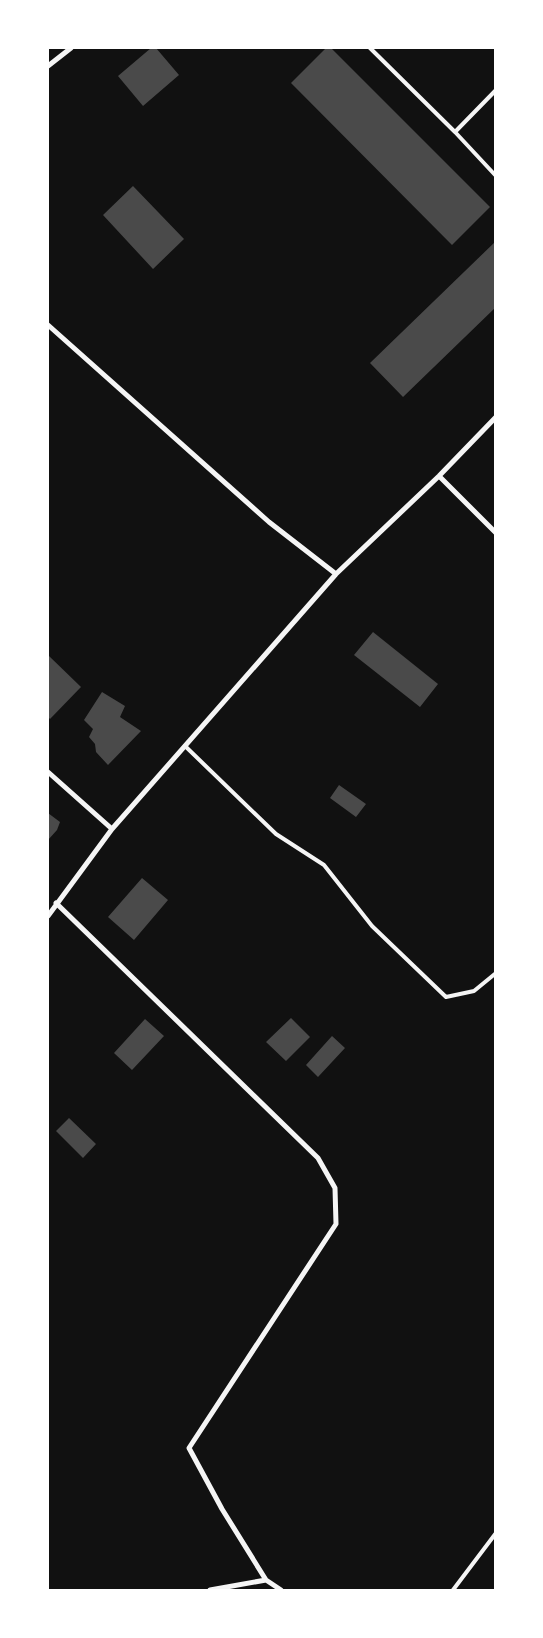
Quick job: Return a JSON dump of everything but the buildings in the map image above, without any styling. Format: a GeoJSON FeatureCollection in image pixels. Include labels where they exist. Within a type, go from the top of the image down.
{"type":"FeatureCollection","features":[{"type":"Feature","properties":{"kind":"street"},"geometry":{"type":"LineString","coordinates":[[48,66],[71,48]]}},
{"type":"Feature","properties":{"kind":"street"},"geometry":{"type":"LineString","coordinates":[[48,325],[269,522],[336,574]]}},
{"type":"Feature","properties":{"kind":"street"},"geometry":{"type":"LineString","coordinates":[[48,916],[112,829],[336,574],[439,476],[496,417]]}},
{"type":"Feature","properties":{"kind":"street"},"geometry":{"type":"LineString","coordinates":[[439,476],[496,533]]}},
{"type":"Feature","properties":{"kind":"street"},"geometry":{"type":"LineString","coordinates":[[48,772],[112,829]]}},
{"type":"Feature","properties":{"kind":"street"},"geometry":{"type":"LineString","coordinates":[[56,903],[318,1158],[335,1188],[336,1224],[188,1448],[222,1509],[266,1580],[281,1590]]}},
{"type":"Feature","properties":{"kind":"street"},"geometry":{"type":"LineString","coordinates":[[210,1590],[266,1580]]}},
{"type":"Feature","properties":{"kind":"lane"},"geometry":{"type":"LineString","coordinates":[[370,48],[455,132],[496,176]]}},
{"type":"Feature","properties":{"kind":"lane"},"geometry":{"type":"LineString","coordinates":[[455,132],[496,90]]}},
{"type":"Feature","properties":{"kind":"lane"},"geometry":{"type":"LineString","coordinates":[[185,746],[276,834],[324,865],[372,926],[446,997],[474,991],[496,973]]}},
{"type":"Feature","properties":{"kind":"lane"},"geometry":{"type":"LineString","coordinates":[[453,1590],[496,1533]]}}]}
